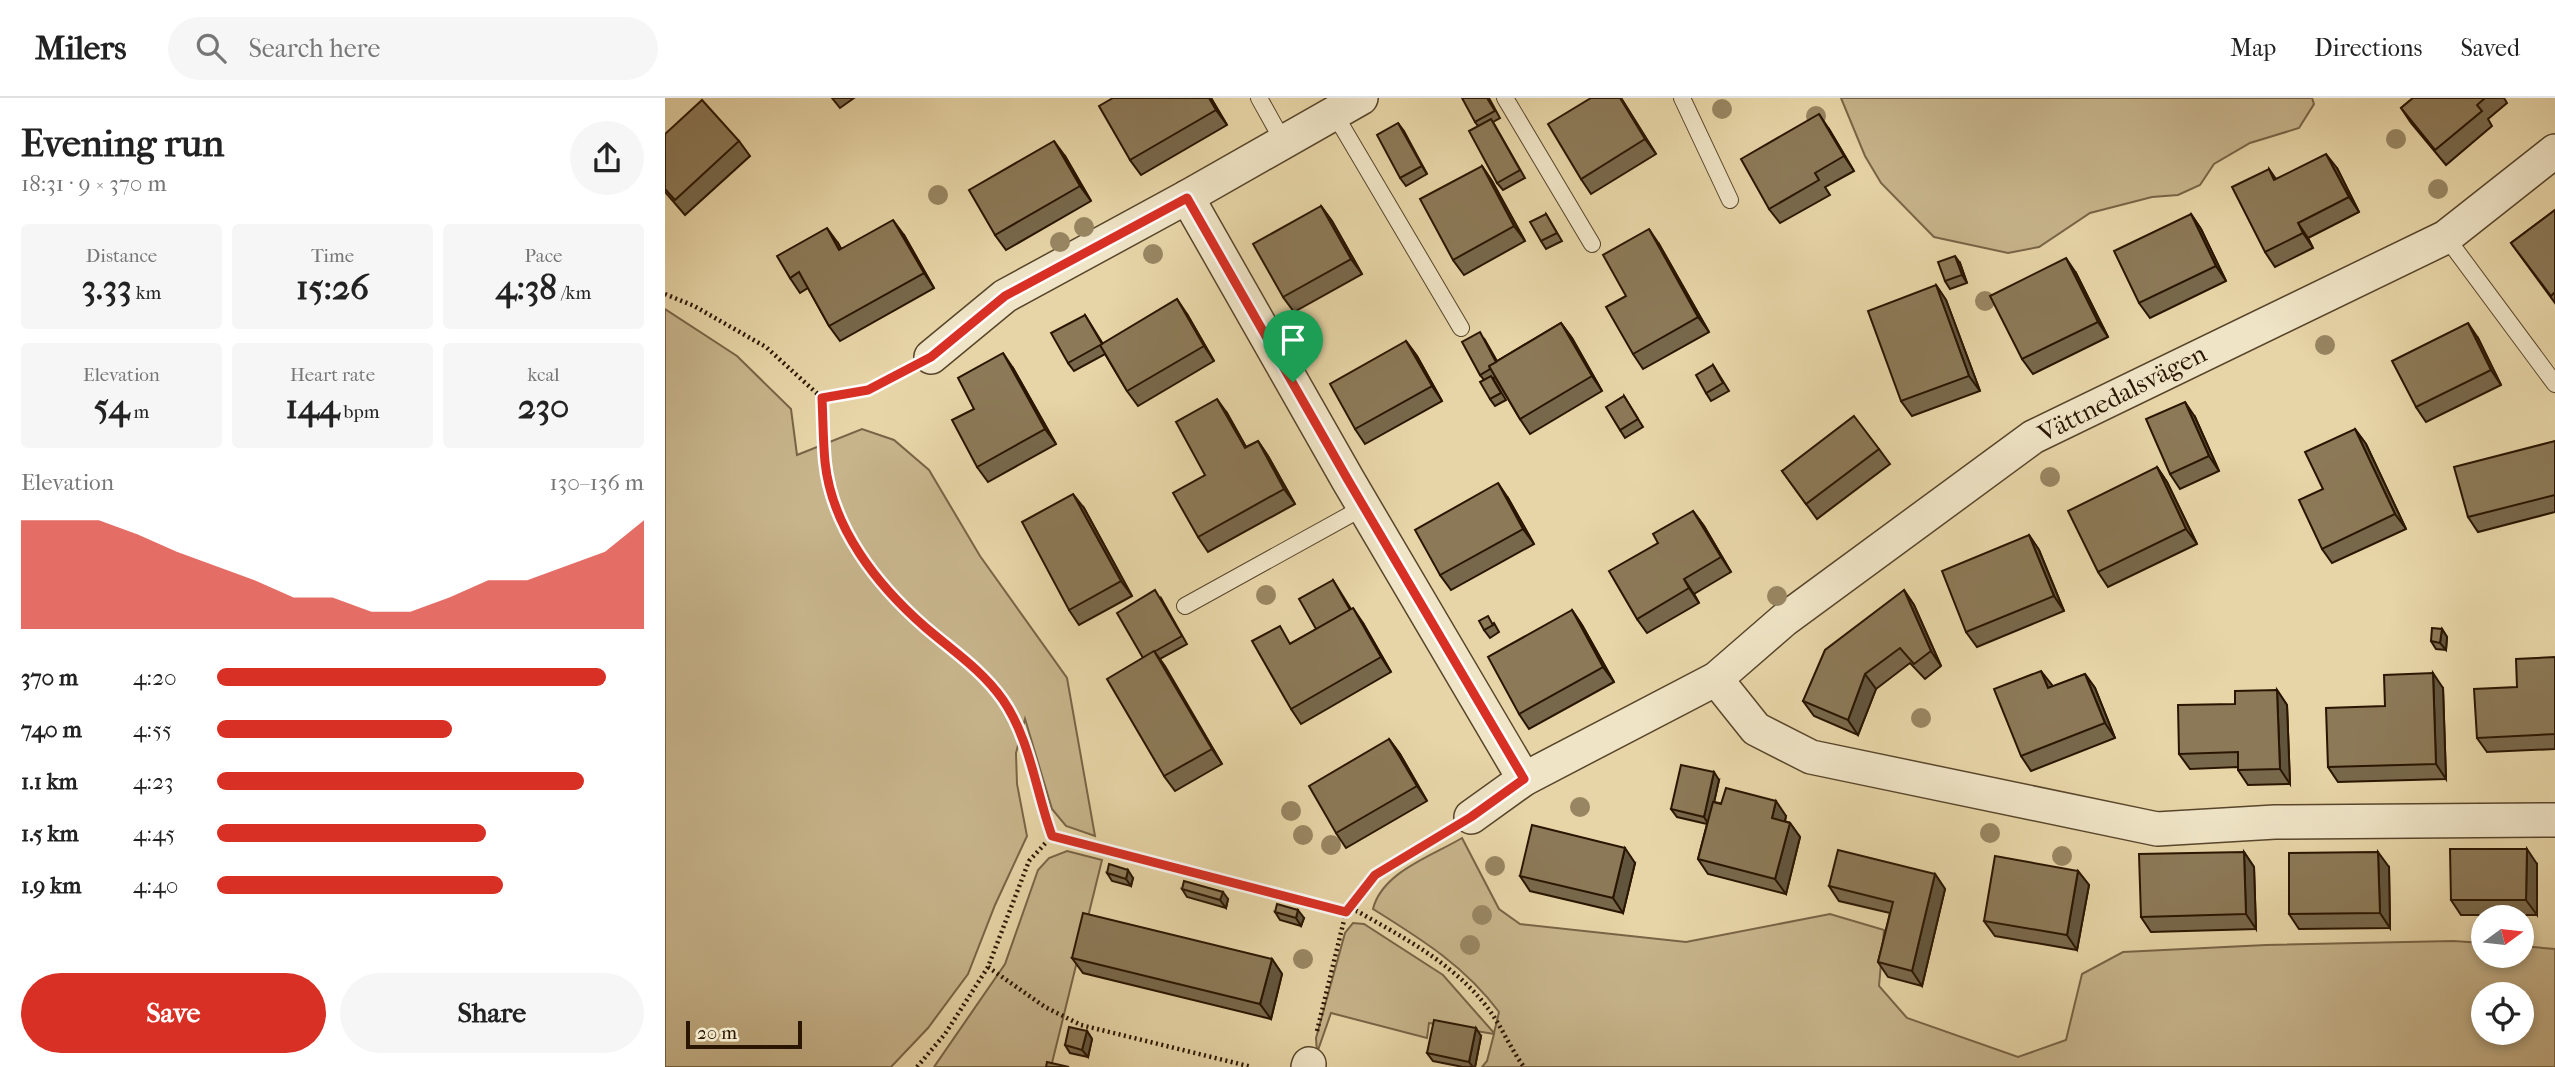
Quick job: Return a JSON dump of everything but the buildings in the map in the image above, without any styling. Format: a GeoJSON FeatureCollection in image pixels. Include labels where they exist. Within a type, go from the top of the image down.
{"type":"FeatureCollection","features":[{"type":"Feature","properties":{"kind":"street"},"geometry":{"type":"LineString","coordinates":[[931,357],[1005,296],[1187,198],[1348,106]]}},
{"type":"Feature","properties":{"kind":"street","name":"Vättnedalsvägen"},"geometry":{"type":"LineString","coordinates":[[1471,817],[1524,779],[1716,679],[1784,620],[2033,437],[2446,237],[2555,151]]}},
{"type":"Feature","properties":{"kind":"street"},"geometry":{"type":"LineString","coordinates":[[1187,198],[1364,508],[1524,779]]}},
{"type":"Feature","properties":{"kind":"street"},"geometry":{"type":"LineString","coordinates":[[1716,679],[1756,729],[1811,757],[2157,830],[2275,822],[2555,820]]}},
{"type":"Feature","properties":{"kind":"lane"},"geometry":{"type":"LineString","coordinates":[[1259,98],[1284,143]]}},
{"type":"Feature","properties":{"kind":"lane"},"geometry":{"type":"LineString","coordinates":[[1505,98],[1593,244]]}},
{"type":"Feature","properties":{"kind":"lane"},"geometry":{"type":"LineString","coordinates":[[1682,98],[1730,200]]}},
{"type":"Feature","properties":{"kind":"lane"},"geometry":{"type":"LineString","coordinates":[[1348,106],[1461,328]]}},
{"type":"Feature","properties":{"kind":"lane"},"geometry":{"type":"LineString","coordinates":[[2446,237],[2555,384]]}},
{"type":"Feature","properties":{"kind":"lane"},"geometry":{"type":"LineString","coordinates":[[1185,606],[1364,508]]}},
{"type":"Feature","properties":{"kind":"path"},"geometry":{"type":"LineString","coordinates":[[665,293],[694,306],[765,347],[822,398],[825,463],[843,527],[877,577],[924,626],[975,667],[1004,701],[1025,746],[1052,836]]}},
{"type":"Feature","properties":{"kind":"path"},"geometry":{"type":"LineString","coordinates":[[822,398],[868,390],[931,357]]}},
{"type":"Feature","properties":{"kind":"path"},"geometry":{"type":"LineString","coordinates":[[1308,1065],[1346,912],[1375,875],[1471,817]]}},
{"type":"Feature","properties":{"kind":"path"},"geometry":{"type":"LineString","coordinates":[[1052,836],[1346,912],[1357,911],[1428,952],[1462,979],[1488,1009],[1524,1067]]}},
{"type":"Feature","properties":{"kind":"path"},"geometry":{"type":"LineString","coordinates":[[916,1067],[945,1034],[988,967],[1029,861],[1052,836]]}},
{"type":"Feature","properties":{"kind":"path"},"geometry":{"type":"LineString","coordinates":[[988,967],[1045,1007],[1081,1025],[1252,1067]]}},
{"type":"Feature","properties":{"kind":"shaded area"},"geometry":{"type":"Polygon","coordinates":[[[1841,98],[2312,98],[2314,104],[2299,128],[2250,143],[2214,164],[2200,185],[2178,195],[2152,197],[2090,213],[2039,247],[2008,253],[1934,237],[1881,183],[1865,156],[1841,98]]]}},
{"type":"Feature","properties":{"kind":"shaded area"},"geometry":{"type":"Polygon","coordinates":[[[665,309],[737,356],[791,409],[797,455],[862,429],[894,440],[929,470],[980,556],[1067,678],[1095,836],[1066,826],[1052,809],[1025,719],[1016,753],[1017,784],[1027,836],[995,905],[968,974],[928,1028],[891,1067],[665,1067],[665,309]]]}},
{"type":"Feature","properties":{"kind":"shaded area"},"geometry":{"type":"Polygon","coordinates":[[[1462,838],[1499,909],[1520,924],[1686,942],[1830,914],[1884,930],[1879,986],[1907,1018],[2018,1057],[2066,1040],[2082,974],[2123,952],[2266,945],[2453,941],[2471,942],[2471,968],[2534,968],[2534,947],[2555,949],[2555,1067],[1482,1067],[1487,1061],[1494,1034],[1429,1023],[1427,1038],[1331,1013],[1317,1053],[1316,1038],[1345,933],[1353,923],[1364,924],[1443,975],[1494,1033],[1499,1012],[1472,981],[1425,943],[1373,909],[1386,885],[1423,859],[1462,838]]]}},
{"type":"Feature","properties":{"kind":"shaded area"},"geometry":{"type":"Polygon","coordinates":[[[1067,851],[1102,860],[1051,1067],[934,1067],[1005,964],[1038,870],[1049,858],[1067,851]]]}},
{"type":"Feature","properties":{"kind":"route"},"geometry":{"type":"LineString","coordinates":[[1187,198],[1293,382],[1524,779],[1471,817],[1375,875],[1346,912],[1052,836],[1025,746],[1004,701],[975,667],[924,626],[877,577],[843,527],[825,463],[822,398],[868,390],[931,357],[1005,296],[1187,198]]}}]}
